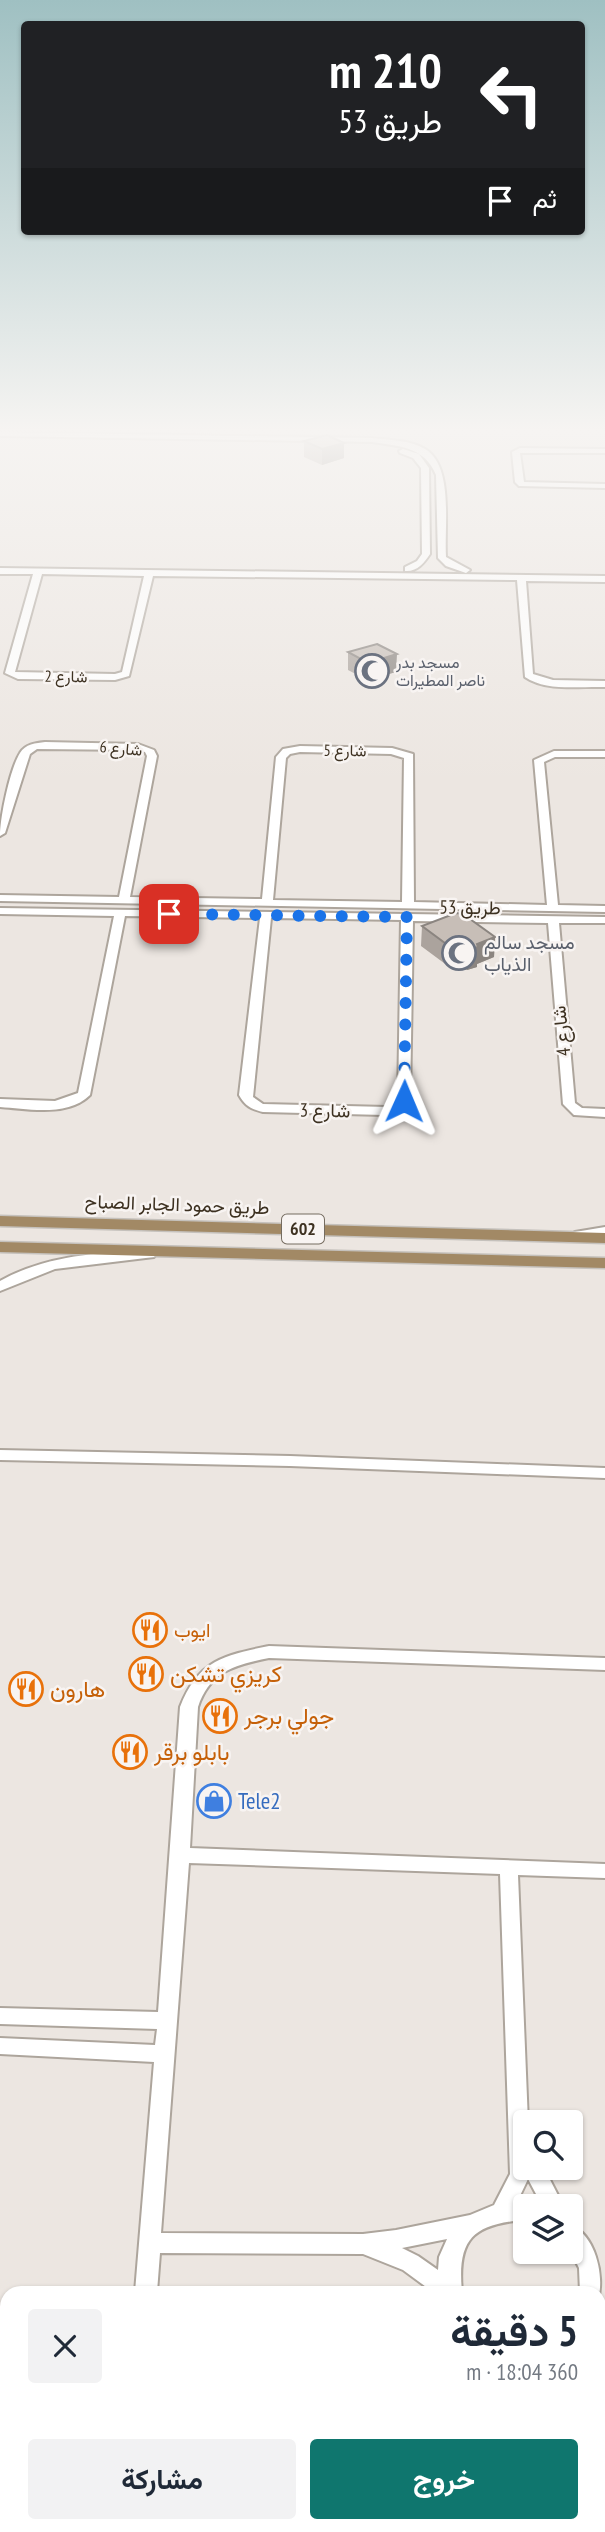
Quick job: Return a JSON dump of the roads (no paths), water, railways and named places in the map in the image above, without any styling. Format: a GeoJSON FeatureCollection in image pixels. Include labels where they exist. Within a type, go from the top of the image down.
{"type":"FeatureCollection","features":[{"type":"Feature","properties":{"kind":"main road","name":"طريق حمود الجابر الصباح"},"geometry":{"type":"LineString","coordinates":[[0,1220],[605,1238]]}},
{"type":"Feature","properties":{"kind":"main road","name":"602"},"geometry":{"type":"LineString","coordinates":[[0,1247],[605,1263]]}},
{"type":"Feature","properties":{"kind":"street"},"geometry":{"type":"LineString","coordinates":[[408,569],[420,563],[426,554],[426,546]]}},
{"type":"Feature","properties":{"kind":"street"},"geometry":{"type":"LineString","coordinates":[[442,546],[442,555],[449,565],[466,570]]}},
{"type":"Feature","properties":{"kind":"street"},"geometry":{"type":"LineString","coordinates":[[426,554],[442,555]]}},
{"type":"Feature","properties":{"kind":"street"},"geometry":{"type":"LineString","coordinates":[[0,564],[82,569]]}},
{"type":"Feature","properties":{"kind":"street"},"geometry":{"type":"LineString","coordinates":[[108,569],[149,573],[605,579]]}},
{"type":"Feature","properties":{"kind":"street"},"geometry":{"type":"LineString","coordinates":[[0,571],[408,569],[605,572]]}},
{"type":"Feature","properties":{"kind":"street","name":"شارع 2"},"geometry":{"type":"LineString","coordinates":[[38,571],[10,673],[18,676],[115,677],[125,674],[149,573]]}},
{"type":"Feature","properties":{"kind":"street"},"geometry":{"type":"LineString","coordinates":[[521,578],[528,675],[531,679],[542,682],[605,684]]}},
{"type":"Feature","properties":{"kind":"street","name":"شارع 6"},"geometry":{"type":"LineString","coordinates":[[0,833],[25,752],[30,748],[45,745],[138,747],[149,750],[152,756],[122,907]]}},
{"type":"Feature","properties":{"kind":"street","name":"شارع 5"},"geometry":{"type":"LineString","coordinates":[[266,909],[281,757],[287,751],[300,749],[392,751],[409,757],[408,911]]}},
{"type":"Feature","properties":{"kind":"street","name":"شارع 4"},"geometry":{"type":"LineString","coordinates":[[605,754],[554,754],[539,760],[569,1104],[579,1112],[605,1113]]}},
{"type":"Feature","properties":{"kind":"street","name":"طريق 53"},"geometry":{"type":"LineString","coordinates":[[0,898],[122,907]]}},
{"type":"Feature","properties":{"kind":"street"},"geometry":{"type":"LineString","coordinates":[[315,904],[327,909],[317,917]]}},
{"type":"Feature","properties":{"kind":"street","name":"طريق 53"},"geometry":{"type":"LineString","coordinates":[[0,911],[122,907],[266,909],[315,904],[353,911]]}},
{"type":"Feature","properties":{"kind":"street"},"geometry":{"type":"LineString","coordinates":[[0,1103],[59,1105],[71,1103],[84,1095],[122,907]]}},
{"type":"Feature","properties":{"kind":"street","name":"طريق 53"},"geometry":{"type":"LineString","coordinates":[[266,909],[317,917],[353,911],[408,911],[553,914],[605,920]]}},
{"type":"Feature","properties":{"kind":"street","name":"شارع 3"},"geometry":{"type":"LineString","coordinates":[[266,909],[245,1095],[253,1105],[263,1108],[384,1111],[391,1111],[404,1101],[408,911]]}},
{"type":"Feature","properties":{"kind":"street","name":"طريق 53"},"geometry":{"type":"LineString","coordinates":[[553,914],[605,909]]}},
{"type":"Feature","properties":{"kind":"street"},"geometry":{"type":"LineString","coordinates":[[569,1237],[605,1231]]}},
{"type":"Feature","properties":{"kind":"street"},"geometry":{"type":"LineString","coordinates":[[0,1287],[15,1277],[38,1268],[63,1263],[192,1251]]}},
{"type":"Feature","properties":{"kind":"street"},"geometry":{"type":"LineString","coordinates":[[0,1455],[605,1473]]}},
{"type":"Feature","properties":{"kind":"street"},"geometry":{"type":"LineString","coordinates":[[146,2286],[189,1707],[192,1696],[211,1672],[236,1659],[262,1653],[605,1664]]}},
{"type":"Feature","properties":{"kind":"street"},"geometry":{"type":"LineString","coordinates":[[180,1855],[605,1871]]}},
{"type":"Feature","properties":{"kind":"street"},"geometry":{"type":"LineString","coordinates":[[509,1869],[522,2110]]}},
{"type":"Feature","properties":{"kind":"street"},"geometry":{"type":"LineString","coordinates":[[0,2016],[168,2021]]}},
{"type":"Feature","properties":{"kind":"street"},"geometry":{"type":"LineString","coordinates":[[0,2046],[164,2054]]}},
{"type":"Feature","properties":{"kind":"street"},"geometry":{"type":"LineString","coordinates":[[502,2212],[517,2180]]}},
{"type":"Feature","properties":{"kind":"street"},"geometry":{"type":"LineString","coordinates":[[150,2243],[363,2244],[473,2224],[502,2212],[513,2212]]}},
{"type":"Feature","properties":{"kind":"street"},"geometry":{"type":"LineString","coordinates":[[448,2286],[447,2278],[453,2247],[473,2224]]}},
{"type":"Feature","properties":{"kind":"street"},"geometry":{"type":"LineString","coordinates":[[363,2244],[412,2262],[442,2286]]}},
{"type":"Feature","properties":{"kind":"street"},"geometry":{"type":"LineString","coordinates":[[583,2252],[596,2283]]}},
{"type":"Feature","properties":{"kind":"place","name":"مسجد بدر ناصر المطيرات"},"geometry":{"type":"Point","coordinates":[372,671]}},
{"type":"Feature","properties":{"kind":"place","name":"مسجد سالم الذياب"},"geometry":{"type":"Point","coordinates":[459,953]}},
{"type":"Feature","properties":{"kind":"place","name":"ايوب"},"geometry":{"type":"Point","coordinates":[150,1630]}},
{"type":"Feature","properties":{"kind":"place","name":"كريزي تشكن"},"geometry":{"type":"Point","coordinates":[146,1674]}},
{"type":"Feature","properties":{"kind":"place","name":"هارون"},"geometry":{"type":"Point","coordinates":[26,1689]}},
{"type":"Feature","properties":{"kind":"place","name":"جولي برجر"},"geometry":{"type":"Point","coordinates":[220,1716]}},
{"type":"Feature","properties":{"kind":"place","name":"بابلو برقر"},"geometry":{"type":"Point","coordinates":[130,1752]}},
{"type":"Feature","properties":{"kind":"place","name":"Tele2"},"geometry":{"type":"Point","coordinates":[214,1801]}}]}
